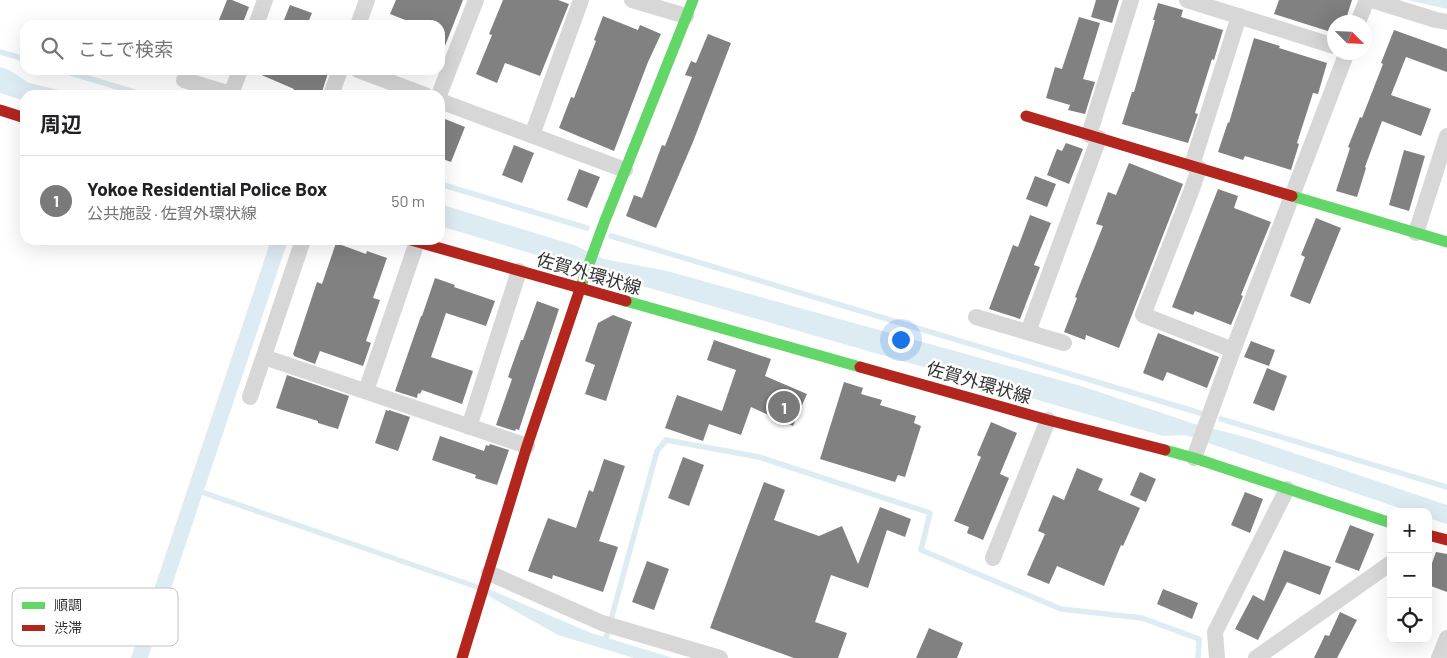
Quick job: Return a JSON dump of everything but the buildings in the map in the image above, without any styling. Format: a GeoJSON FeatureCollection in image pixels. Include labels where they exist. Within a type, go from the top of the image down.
{"type":"FeatureCollection","features":[{"type":"Feature","properties":{"kind":"street"},"geometry":{"type":"LineString","coordinates":[[258,20],[266,0]]}},
{"type":"Feature","properties":{"kind":"street"},"geometry":{"type":"LineString","coordinates":[[360,20],[367,0]]}},
{"type":"Feature","properties":{"kind":"street"},"geometry":{"type":"LineString","coordinates":[[441,90],[476,0]]}},
{"type":"Feature","properties":{"kind":"street"},"geometry":{"type":"LineString","coordinates":[[532,135],[581,0]]}},
{"type":"Feature","properties":{"kind":"street"},"geometry":{"type":"LineString","coordinates":[[632,0],[686,16]]}},
{"type":"Feature","properties":{"kind":"street"},"geometry":{"type":"LineString","coordinates":[[462,658],[527,446],[581,285],[693,0]]}},
{"type":"Feature","properties":{"kind":"street"},"geometry":{"type":"LineString","coordinates":[[1028,332],[1094,136],[1131,0]]}},
{"type":"Feature","properties":{"kind":"street"},"geometry":{"type":"LineString","coordinates":[[1187,0],[1327,44]]}},
{"type":"Feature","properties":{"kind":"street"},"geometry":{"type":"LineString","coordinates":[[1361,15],[1367,0]]}},
{"type":"Feature","properties":{"kind":"street"},"geometry":{"type":"LineString","coordinates":[[1372,0],[1447,22]]}},
{"type":"Feature","properties":{"kind":"street"},"geometry":{"type":"LineString","coordinates":[[1233,350],[1143,315],[1192,189],[1195,167],[1239,16]]}},
{"type":"Feature","properties":{"kind":"street"},"geometry":{"type":"LineString","coordinates":[[1196,451],[1344,60]]}},
{"type":"Feature","properties":{"kind":"street"},"geometry":{"type":"LineString","coordinates":[[234,90],[239,75]]}},
{"type":"Feature","properties":{"kind":"street"},"geometry":{"type":"LineString","coordinates":[[333,90],[338,75]]}},
{"type":"Feature","properties":{"kind":"street"},"geometry":{"type":"LineString","coordinates":[[371,75],[412,90]]}},
{"type":"Feature","properties":{"kind":"street"},"geometry":{"type":"LineString","coordinates":[[184,80],[217,90]]}},
{"type":"Feature","properties":{"kind":"street"},"geometry":{"type":"LineString","coordinates":[[445,103],[625,170]]}},
{"type":"Feature","properties":{"kind":"street"},"geometry":{"type":"LineString","coordinates":[[0,110],[20,116]]}},
{"type":"Feature","properties":{"kind":"street"},"geometry":{"type":"LineString","coordinates":[[1026,116],[1447,242]]}},
{"type":"Feature","properties":{"kind":"street"},"geometry":{"type":"LineString","coordinates":[[1416,233],[1447,136]]}},
{"type":"Feature","properties":{"kind":"street"},"geometry":{"type":"LineString","coordinates":[[250,397],[301,245]]}},
{"type":"Feature","properties":{"kind":"street"},"geometry":{"type":"LineString","coordinates":[[366,391],[413,245]]}},
{"type":"Feature","properties":{"kind":"street","name":"佐賀外環状線"},"geometry":{"type":"LineString","coordinates":[[428,245],[519,272],[581,285],[1048,420],[1196,451],[1287,489],[1387,522]]}},
{"type":"Feature","properties":{"kind":"street"},"geometry":{"type":"LineString","coordinates":[[469,427],[519,272]]}},
{"type":"Feature","properties":{"kind":"street"},"geometry":{"type":"LineString","coordinates":[[976,318],[1064,342]]}},
{"type":"Feature","properties":{"kind":"street"},"geometry":{"type":"LineString","coordinates":[[264,356],[527,446]]}},
{"type":"Feature","properties":{"kind":"street"},"geometry":{"type":"LineString","coordinates":[[993,558],[1048,420]]}},
{"type":"Feature","properties":{"kind":"street"},"geometry":{"type":"LineString","coordinates":[[1217,658],[1215,632],[1287,489]]}},
{"type":"Feature","properties":{"kind":"street"},"geometry":{"type":"LineString","coordinates":[[1432,536],[1447,540]]}},
{"type":"Feature","properties":{"kind":"street"},"geometry":{"type":"LineString","coordinates":[[1256,658],[1387,567]]}},
{"type":"Feature","properties":{"kind":"street"},"geometry":{"type":"LineString","coordinates":[[488,577],[608,626],[720,658]]}},
{"type":"Feature","properties":{"kind":"street"},"geometry":{"type":"LineString","coordinates":[[1439,658],[1447,638]]}},
{"type":"Feature","properties":{"kind":"shaded area"},"geometry":{"type":"Polygon","coordinates":[[[1407,0],[1447,0],[1447,9],[1407,0]]]}},
{"type":"Feature","properties":{"kind":"shaded area"},"geometry":{"type":"Polygon","coordinates":[[[0,67],[9,70],[29,83],[59,90],[20,90],[20,99],[0,93],[0,67]]]}},
{"type":"Feature","properties":{"kind":"shaded area"},"geometry":{"type":"Polygon","coordinates":[[[445,206],[574,245],[604,259],[667,271],[1081,386],[1195,424],[1252,439],[1447,505],[1447,524],[1432,519],[1432,508],[1399,508],[1185,435],[1163,436],[445,228],[445,206]]]}},
{"type":"Feature","properties":{"kind":"shaded area"},"geometry":{"type":"Polygon","coordinates":[[[269,245],[286,245],[204,490],[479,585],[591,633],[673,658],[634,658],[558,635],[478,590],[202,495],[171,588],[154,588],[269,245]]]}},
{"type":"Feature","properties":{"kind":"shaded area"},"geometry":{"type":"Polygon","coordinates":[[[135,646],[152,646],[148,658],[131,658],[135,646]]]}},
{"type":"Feature","properties":{"kind":"waterway"},"geometry":{"type":"LineString","coordinates":[[0,52],[20,58]]}},
{"type":"Feature","properties":{"kind":"waterway"},"geometry":{"type":"LineString","coordinates":[[78,75],[127,90]]}},
{"type":"Feature","properties":{"kind":"waterway"},"geometry":{"type":"LineString","coordinates":[[445,185],[587,228]]}},
{"type":"Feature","properties":{"kind":"waterway"},"geometry":{"type":"LineString","coordinates":[[611,236],[1200,413]]}},
{"type":"Feature","properties":{"kind":"waterway"},"geometry":{"type":"LineString","coordinates":[[1221,419],[1447,487]]}},
{"type":"Feature","properties":{"kind":"waterway"},"geometry":{"type":"LineString","coordinates":[[606,638],[657,451],[666,440],[759,457],[930,513],[921,550],[1061,609],[1142,618],[1199,639],[1198,658]]}},
{"type":"Feature","properties":{"kind":"traffic: fast"},"geometry":{"type":"LineString","coordinates":[[581,286],[604,223],[693,0]]}},
{"type":"Feature","properties":{"kind":"traffic: fast"},"geometry":{"type":"LineString","coordinates":[[1292,196],[1447,242]]}},
{"type":"Feature","properties":{"kind":"traffic: fast"},"geometry":{"type":"LineString","coordinates":[[626,301],[860,367]]}},
{"type":"Feature","properties":{"kind":"traffic: fast"},"geometry":{"type":"LineString","coordinates":[[1165,450],[1387,522]]}},
{"type":"Feature","properties":{"kind":"traffic: jam"},"geometry":{"type":"LineString","coordinates":[[0,110],[20,116]]}},
{"type":"Feature","properties":{"kind":"traffic: jam"},"geometry":{"type":"LineString","coordinates":[[1026,116],[1292,196]]}},
{"type":"Feature","properties":{"kind":"traffic: jam"},"geometry":{"type":"LineString","coordinates":[[429,245],[626,301]]}},
{"type":"Feature","properties":{"kind":"traffic: jam"},"geometry":{"type":"LineString","coordinates":[[462,658],[527,446],[581,286]]}},
{"type":"Feature","properties":{"kind":"traffic: jam"},"geometry":{"type":"LineString","coordinates":[[860,367],[1048,420],[1165,450]]}},
{"type":"Feature","properties":{"kind":"traffic: jam"},"geometry":{"type":"LineString","coordinates":[[1432,536],[1447,540]]}},
{"type":"Feature","properties":{"kind":"place","name":"Yokoe Residential Police Box"},"geometry":{"type":"Point","coordinates":[784,407]}}]}
